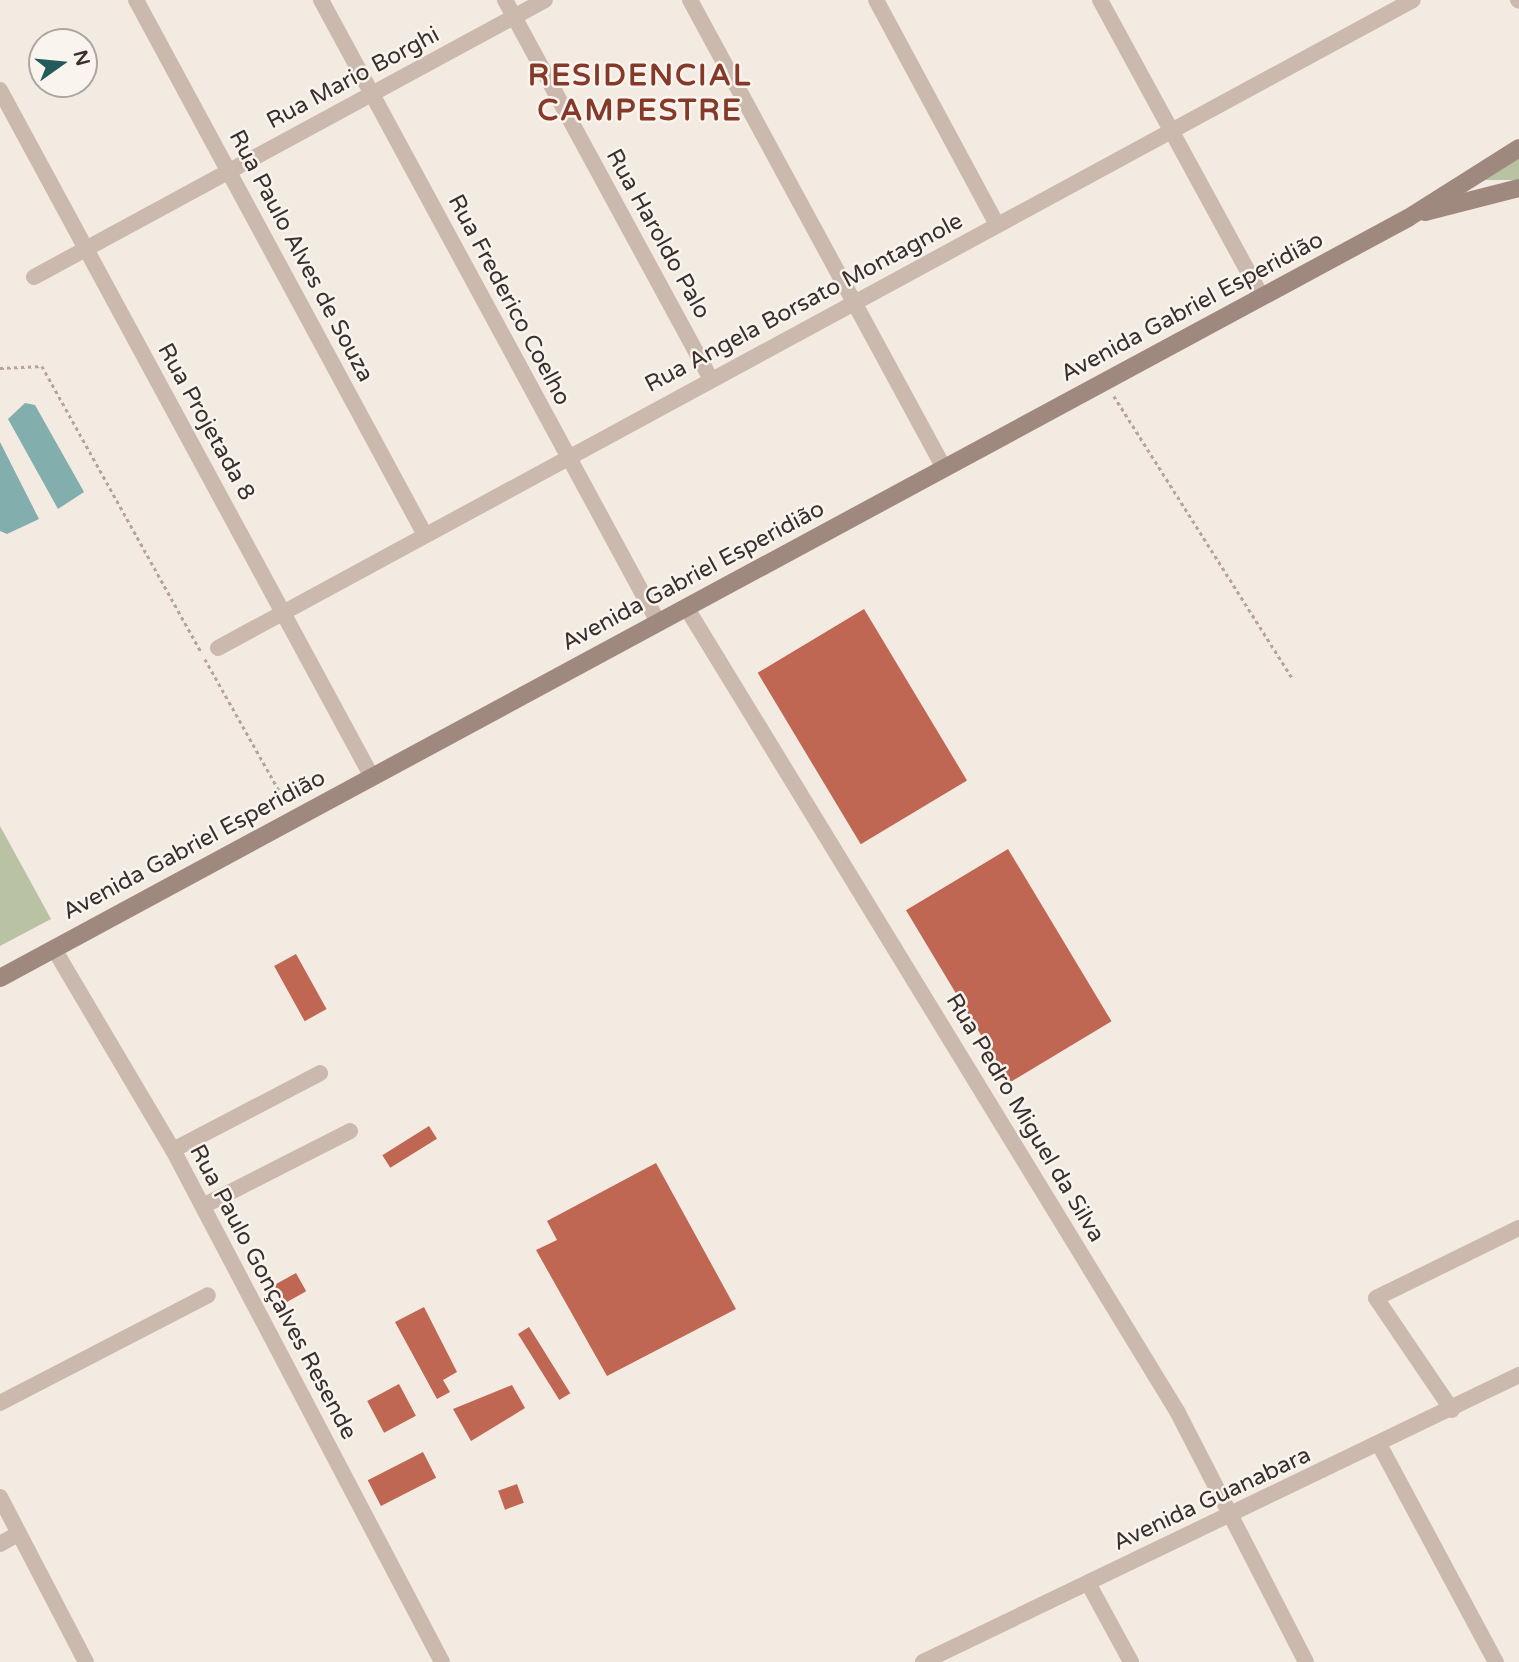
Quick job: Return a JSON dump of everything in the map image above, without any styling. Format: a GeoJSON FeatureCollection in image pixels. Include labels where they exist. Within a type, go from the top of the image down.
{"type":"FeatureCollection","features":[{"type":"Feature","properties":{"kind":"main road","name":"Avenida Gabriel Esperidião"},"geometry":{"type":"LineString","coordinates":[[0,978],[1408,218],[1519,148]]}},
{"type":"Feature","properties":{"kind":"main road","name":"Avenida Gabriel Esperidião"},"geometry":{"type":"LineString","coordinates":[[1408,218],[1519,188]]}},
{"type":"Feature","properties":{"kind":"street","name":"Rua Paulo Alves de Souza"},"geometry":{"type":"LineString","coordinates":[[136,0],[425,534]]}},
{"type":"Feature","properties":{"kind":"street","name":"Rua Frederico Coelho"},"geometry":{"type":"LineString","coordinates":[[321,0],[657,622]]}},
{"type":"Feature","properties":{"kind":"street","name":"Rua Haroldo Palo"},"geometry":{"type":"LineString","coordinates":[[505,0],[711,379]]}},
{"type":"Feature","properties":{"kind":"street","name":"Rua Mario Borghi"},"geometry":{"type":"LineString","coordinates":[[34,277],[545,0]]}},
{"type":"Feature","properties":{"kind":"street"},"geometry":{"type":"LineString","coordinates":[[690,0],[944,468]]}},
{"type":"Feature","properties":{"kind":"street"},"geometry":{"type":"LineString","coordinates":[[876,0],[997,225]]}},
{"type":"Feature","properties":{"kind":"street"},"geometry":{"type":"LineString","coordinates":[[1100,0],[1262,297]]}},
{"type":"Feature","properties":{"kind":"street","name":"Rua Angela Borsato Montagnole"},"geometry":{"type":"LineString","coordinates":[[218,648],[1413,0]]}},
{"type":"Feature","properties":{"kind":"street","name":"Rua Projetada 8"},"geometry":{"type":"LineString","coordinates":[[0,90],[372,777]]}},
{"type":"Feature","properties":{"kind":"street","name":"Rua Pedro Miguel da Silva"},"geometry":{"type":"LineString","coordinates":[[687,607],[1177,1411],[1228,1516],[1306,1662]]}},
{"type":"Feature","properties":{"kind":"street","name":"Rua Paulo Gonçalves Resende"},"geometry":{"type":"LineString","coordinates":[[54,948],[204,1206],[442,1662]]}},
{"type":"Feature","properties":{"kind":"street"},"geometry":{"type":"LineString","coordinates":[[173,1150],[320,1073]]}},
{"type":"Feature","properties":{"kind":"street"},"geometry":{"type":"LineString","coordinates":[[204,1206],[350,1130]]}},
{"type":"Feature","properties":{"kind":"street"},"geometry":{"type":"LineString","coordinates":[[1452,1410],[1376,1298],[1519,1228]]}},
{"type":"Feature","properties":{"kind":"street"},"geometry":{"type":"LineString","coordinates":[[0,1404],[208,1295]]}},
{"type":"Feature","properties":{"kind":"street","name":"Avenida Guanabara"},"geometry":{"type":"LineString","coordinates":[[923,1662],[956,1655],[1088,1583],[1380,1446],[1519,1376]]}},
{"type":"Feature","properties":{"kind":"street"},"geometry":{"type":"LineString","coordinates":[[1380,1446],[1496,1662]]}},
{"type":"Feature","properties":{"kind":"street"},"geometry":{"type":"LineString","coordinates":[[0,1497],[86,1662]]}},
{"type":"Feature","properties":{"kind":"street"},"geometry":{"type":"LineString","coordinates":[[0,1544],[18,1534]]}},
{"type":"Feature","properties":{"kind":"street"},"geometry":{"type":"LineString","coordinates":[[1088,1583],[1131,1662]]}},
{"type":"Feature","properties":{"kind":"path"},"geometry":{"type":"LineString","coordinates":[[0,368],[42,366],[294,818]]}},
{"type":"Feature","properties":{"kind":"path"},"geometry":{"type":"LineString","coordinates":[[1105,382],[1292,678]]}},
{"type":"Feature","properties":{"kind":"green space"},"geometry":{"type":"Polygon","coordinates":[[[1519,158],[1519,180],[1486,180],[1484,177],[1519,158]]]}},
{"type":"Feature","properties":{"kind":"green space"},"geometry":{"type":"Polygon","coordinates":[[[0,826],[51,919],[0,946],[0,826]]]}},
{"type":"Feature","properties":{"kind":"water"},"geometry":{"type":"Polygon","coordinates":[[[25,403],[35,405],[84,492],[58,509],[8,419],[25,403]]]}},
{"type":"Feature","properties":{"kind":"water"},"geometry":{"type":"Polygon","coordinates":[[[0,442],[39,519],[7,534],[0,531],[0,442]]]}},
{"type":"Feature","properties":{"kind":"building"},"geometry":{"type":"Polygon","coordinates":[[[864,609],[967,780],[861,844],[758,673],[864,609]]]}},
{"type":"Feature","properties":{"kind":"building"},"geometry":{"type":"Polygon","coordinates":[[[1008,849],[1112,1021],[1010,1083],[906,910],[1008,849]]]}},
{"type":"Feature","properties":{"kind":"building"},"geometry":{"type":"Polygon","coordinates":[[[296,954],[327,1009],[305,1021],[274,966],[296,954]]]}},
{"type":"Feature","properties":{"kind":"building"},"geometry":{"type":"Polygon","coordinates":[[[429,1126],[437,1139],[390,1168],[382,1155],[429,1126]]]}},
{"type":"Feature","properties":{"kind":"building"},"geometry":{"type":"Polygon","coordinates":[[[656,1163],[736,1309],[607,1376],[536,1250],[557,1240],[547,1221],[656,1163]]]}},
{"type":"Feature","properties":{"kind":"building"},"geometry":{"type":"Polygon","coordinates":[[[296,1273],[306,1291],[282,1305],[272,1287],[296,1273]]]}},
{"type":"Feature","properties":{"kind":"building"},"geometry":{"type":"Polygon","coordinates":[[[424,1307],[457,1372],[443,1380],[450,1392],[437,1399],[395,1322],[424,1307]]]}},
{"type":"Feature","properties":{"kind":"building"},"geometry":{"type":"Polygon","coordinates":[[[529,1327],[570,1393],[559,1400],[518,1334],[529,1327]]]}},
{"type":"Feature","properties":{"kind":"building"},"geometry":{"type":"Polygon","coordinates":[[[399,1384],[416,1416],[384,1433],[367,1401],[399,1384]]]}},
{"type":"Feature","properties":{"kind":"building"},"geometry":{"type":"Polygon","coordinates":[[[512,1385],[525,1408],[471,1441],[453,1409],[512,1385]]]}},
{"type":"Feature","properties":{"kind":"building"},"geometry":{"type":"Polygon","coordinates":[[[423,1452],[436,1478],[381,1506],[368,1480],[423,1452]]]}},
{"type":"Feature","properties":{"kind":"building"},"geometry":{"type":"Polygon","coordinates":[[[517,1484],[524,1503],[505,1510],[498,1491],[517,1484]]]}},
{"type":"Feature","properties":{"kind":"district","name":"RESIDENCIAL CAMPESTRE"},"geometry":{"type":"Point","coordinates":[640,93]}}]}
